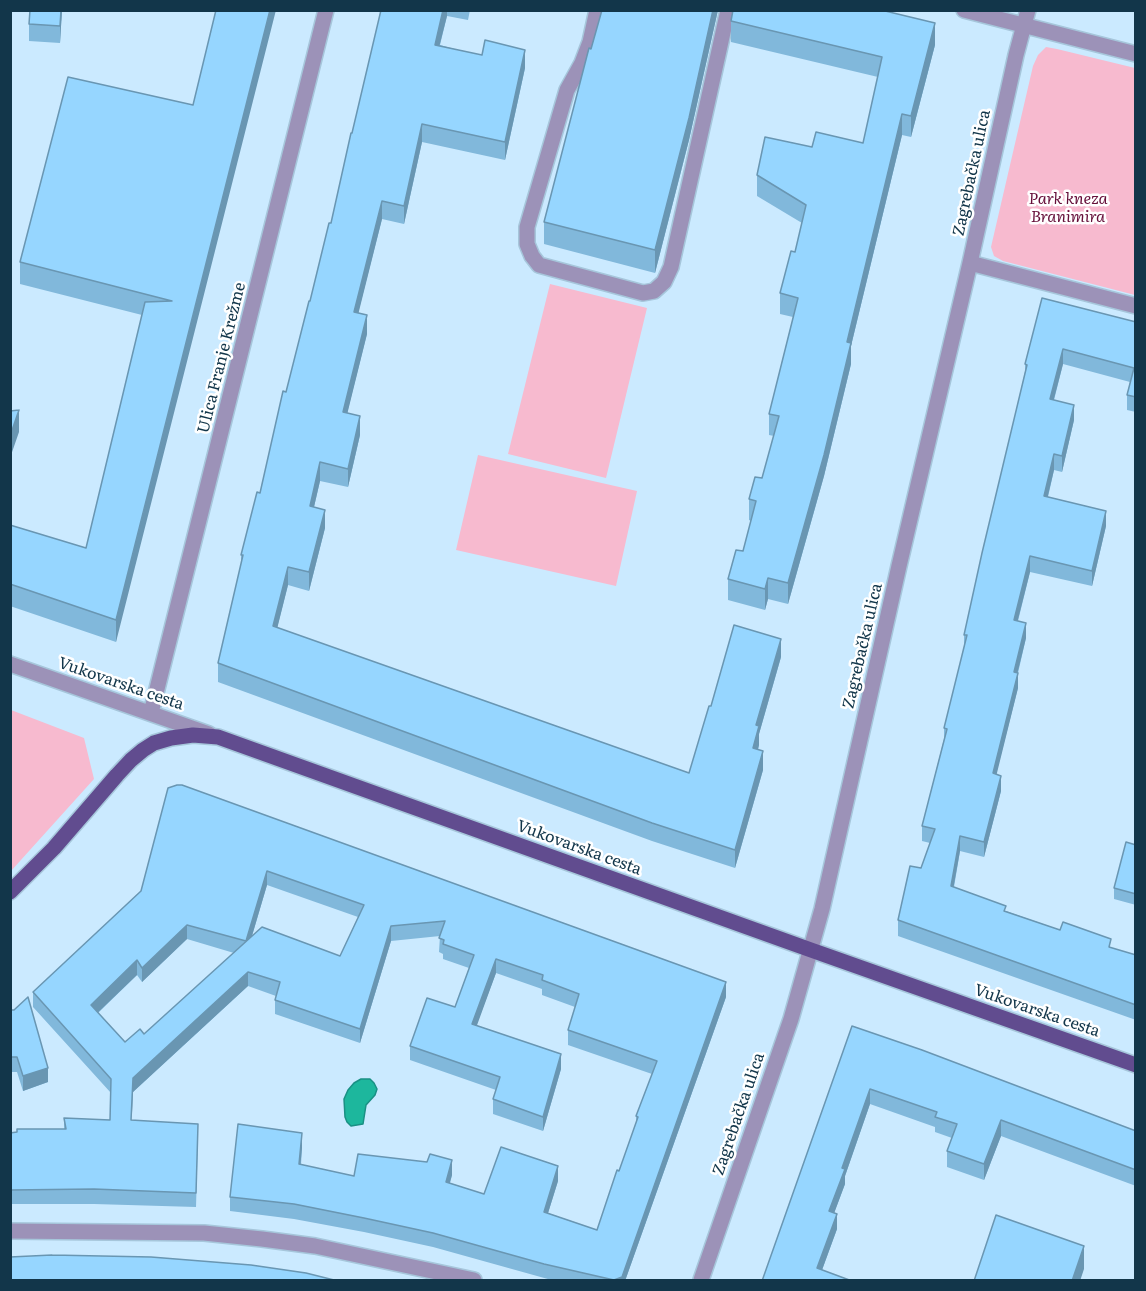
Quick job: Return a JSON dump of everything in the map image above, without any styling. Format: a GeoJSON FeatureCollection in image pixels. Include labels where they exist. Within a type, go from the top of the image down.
{"type":"FeatureCollection","features":[{"type":"Feature","properties":{"kind":"main road"},"geometry":{"type":"LineString","coordinates":[[10,892],[54,848],[124,767],[143,750],[154,743],[171,738],[193,735],[218,737]]}},
{"type":"Feature","properties":{"kind":"main road","name":"Vukovarska cesta"},"geometry":{"type":"LineString","coordinates":[[218,737],[811,951],[1136,1065]]}},
{"type":"Feature","properties":{"kind":"street","name":"Ulica Franje Krežme"},"geometry":{"type":"LineString","coordinates":[[151,713],[326,10]]}},
{"type":"Feature","properties":{"kind":"street"},"geometry":{"type":"LineString","coordinates":[[597,10],[590,42],[582,63],[567,90],[528,227],[528,243],[532,256],[539,265],[643,293],[654,291],[664,282],[670,267],[728,10]]}},
{"type":"Feature","properties":{"kind":"street"},"geometry":{"type":"LineString","coordinates":[[964,10],[1136,54]]}},
{"type":"Feature","properties":{"kind":"street","name":"Zagrebačka ulica"},"geometry":{"type":"LineString","coordinates":[[701,1281],[791,1019],[822,909],[1028,10]]}},
{"type":"Feature","properties":{"kind":"street"},"geometry":{"type":"LineString","coordinates":[[970,263],[1136,306]]}},
{"type":"Feature","properties":{"kind":"street","name":"Vukovarska cesta"},"geometry":{"type":"LineString","coordinates":[[10,664],[218,737]]}},
{"type":"Feature","properties":{"kind":"street"},"geometry":{"type":"LineString","coordinates":[[10,1231],[204,1233],[262,1239],[315,1246],[474,1281]]}},
{"type":"Feature","properties":{"kind":"green space","name":"Park kneza Branimira"},"geometry":{"type":"Polygon","coordinates":[[[1046,47],[1135,68],[1135,295],[1003,261],[994,256],[991,247],[1033,66],[1038,55],[1046,47]]]}},
{"type":"Feature","properties":{"kind":"green space"},"geometry":{"type":"Polygon","coordinates":[[[550,284],[647,308],[606,478],[508,454],[550,284]]]}},
{"type":"Feature","properties":{"kind":"green space"},"geometry":{"type":"Polygon","coordinates":[[[478,455],[637,491],[616,586],[456,550],[478,455]]]}},
{"type":"Feature","properties":{"kind":"green space"},"geometry":{"type":"Polygon","coordinates":[[[11,710],[84,738],[94,779],[11,871],[11,710]]]}},
{"type":"Feature","properties":{"kind":"shaded area"},"geometry":{"type":"Polygon","coordinates":[[[361,1079],[370,1079],[377,1089],[366,1105],[363,1124],[351,1126],[345,1117],[344,1099],[348,1090],[361,1079]]]}},
{"type":"Feature","properties":{"kind":"building"},"geometry":{"type":"Polygon","coordinates":[[[30,10],[61,10],[60,26],[29,24],[30,10]]]}},
{"type":"Feature","properties":{"kind":"building"},"geometry":{"type":"Polygon","coordinates":[[[216,10],[270,10],[116,620],[10,584],[10,525],[86,548],[145,302],[172,301],[20,262],[68,77],[193,105],[216,10]]]}},
{"type":"Feature","properties":{"kind":"building"},"geometry":{"type":"Polygon","coordinates":[[[381,10],[443,10],[435,45],[482,55],[485,40],[525,50],[505,142],[422,124],[404,206],[382,201],[354,312],[367,315],[343,412],[360,416],[348,469],[320,462],[310,506],[325,510],[309,572],[288,567],[273,626],[689,773],[734,625],[781,639],[756,725],[759,726],[753,748],[763,751],[735,850],[652,823],[218,663],[243,555],[241,555],[257,492],[260,493],[283,391],[286,392],[329,223],[331,223],[381,10]]]}},
{"type":"Feature","properties":{"kind":"building"},"geometry":{"type":"Polygon","coordinates":[[[602,10],[713,10],[689,118],[655,250],[544,222],[589,48],[591,49],[602,10]]]}},
{"type":"Feature","properties":{"kind":"building"},"geometry":{"type":"Polygon","coordinates":[[[733,10],[881,10],[935,23],[911,116],[902,114],[847,342],[851,343],[824,455],[788,583],[768,578],[765,589],[728,579],[736,550],[743,551],[756,501],[749,499],[755,477],[762,478],[779,416],[769,414],[798,298],[780,293],[791,251],[795,252],[806,205],[757,175],[765,137],[812,147],[816,132],[863,143],[882,57],[731,21],[733,10]]]}},
{"type":"Feature","properties":{"kind":"building"},"geometry":{"type":"Polygon","coordinates":[[[1042,298],[1136,322],[1136,397],[1127,395],[1134,368],[1063,349],[1050,399],[1074,405],[1062,456],[1054,454],[1044,496],[1106,511],[1092,571],[1030,556],[1014,620],[1026,623],[1014,672],[1018,673],[993,773],[1001,776],[984,842],[960,836],[951,886],[1006,906],[1004,911],[1060,930],[1063,922],[1111,939],[1109,947],[1136,955],[1136,1005],[898,920],[910,866],[921,868],[935,829],[922,826],[947,729],[944,728],[967,635],[964,635],[982,553],[1042,298]]]}},
{"type":"Feature","properties":{"kind":"building"},"geometry":{"type":"Polygon","coordinates":[[[19,410],[10,436],[10,411],[19,410]]]}},
{"type":"Feature","properties":{"kind":"building"},"geometry":{"type":"Polygon","coordinates":[[[182,785],[726,982],[622,1277],[614,1280],[544,1264],[433,1233],[364,1218],[294,1204],[230,1197],[238,1124],[302,1133],[299,1164],[354,1176],[358,1154],[427,1162],[430,1154],[452,1160],[446,1182],[484,1194],[501,1147],[558,1166],[544,1212],[597,1230],[657,1061],[568,1030],[579,994],[542,980],[543,975],[496,959],[472,1024],[561,1054],[543,1117],[493,1099],[500,1077],[410,1046],[427,998],[455,1007],[474,955],[443,944],[444,940],[439,938],[445,921],[391,926],[360,1029],[275,1000],[280,982],[248,972],[133,1078],[131,1120],[198,1124],[196,1193],[94,1189],[10,1190],[10,1133],[17,1132],[17,1129],[66,1129],[64,1118],[110,1120],[111,1079],[33,992],[141,891],[168,788],[182,785]],[[267,871],[246,941],[187,925],[142,968],[137,960],[91,1005],[125,1042],[140,1029],[144,1034],[262,927],[340,956],[364,905],[267,871]]]}},
{"type":"Feature","properties":{"kind":"building"},"geometry":{"type":"Polygon","coordinates":[[[1126,842],[1136,845],[1136,894],[1114,888],[1126,842]]]}},
{"type":"Feature","properties":{"kind":"building"},"geometry":{"type":"Polygon","coordinates":[[[28,997],[48,1068],[23,1076],[17,1057],[10,1057],[10,1010],[14,1010],[28,997]]]}},
{"type":"Feature","properties":{"kind":"building"},"geometry":{"type":"Polygon","coordinates":[[[852,1026],[1136,1131],[1136,1170],[1001,1120],[984,1164],[947,1151],[957,1124],[935,1117],[937,1112],[870,1089],[829,1211],[837,1214],[817,1268],[852,1281],[762,1281],[852,1026]]]}},
{"type":"Feature","properties":{"kind":"building"},"geometry":{"type":"Polygon","coordinates":[[[996,1215],[1084,1246],[1072,1281],[974,1281],[996,1215]]]}},
{"type":"Feature","properties":{"kind":"building"},"geometry":{"type":"Polygon","coordinates":[[[52,1255],[151,1257],[251,1265],[306,1273],[338,1281],[10,1281],[10,1257],[52,1255]]]}}]}
